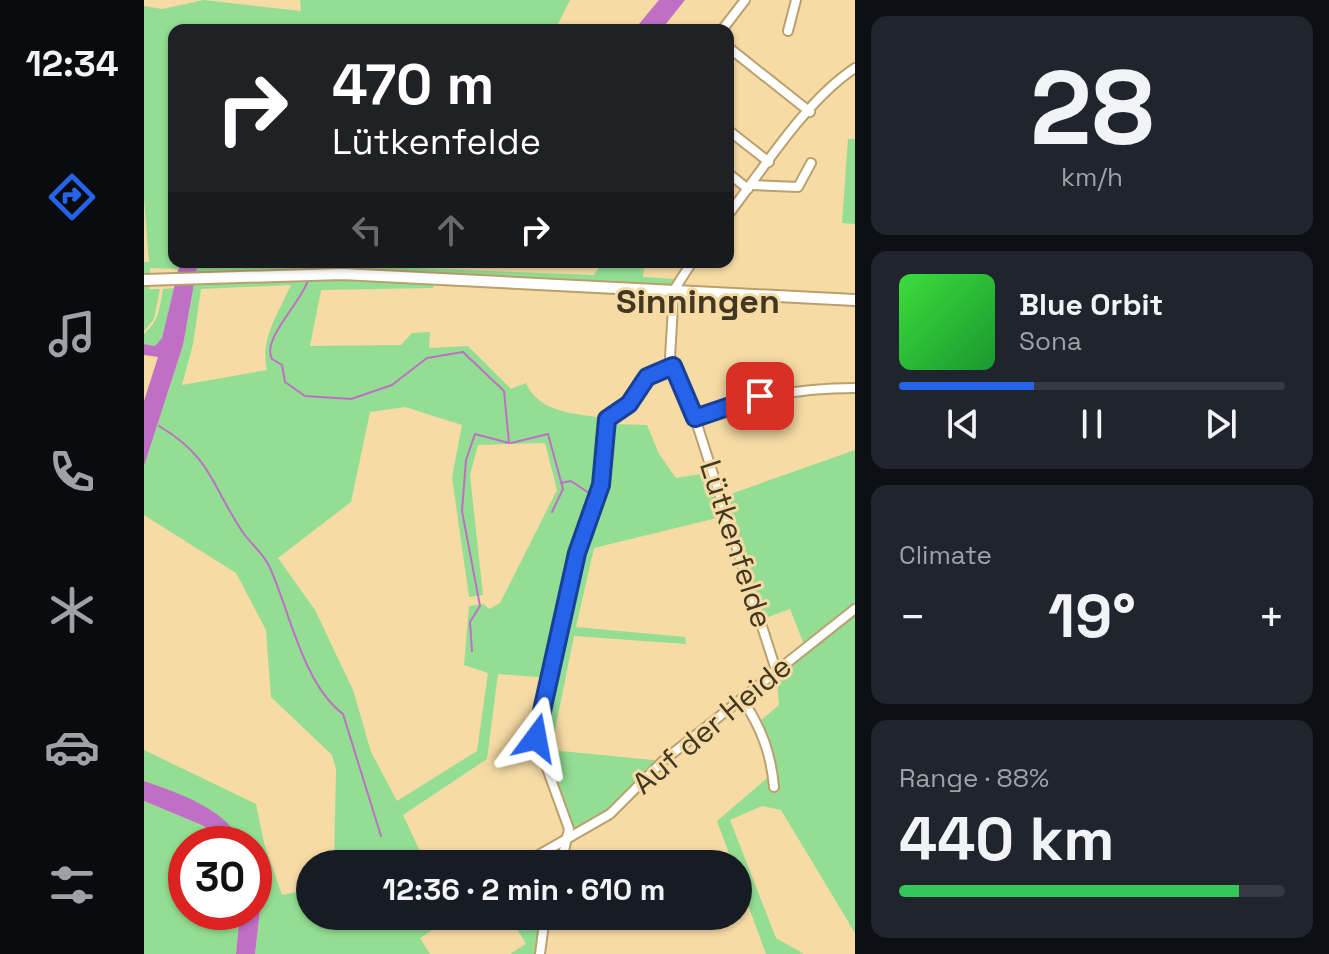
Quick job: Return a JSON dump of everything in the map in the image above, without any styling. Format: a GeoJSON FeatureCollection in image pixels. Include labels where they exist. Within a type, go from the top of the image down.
{"type":"FeatureCollection","features":[{"type":"Feature","properties":{"kind":"main road"},"geometry":{"type":"LineString","coordinates":[[144,280],[322,274],[855,300]]}},
{"type":"Feature","properties":{"kind":"street"},"geometry":{"type":"LineString","coordinates":[[727,24],[745,0]]}},
{"type":"Feature","properties":{"kind":"street"},"geometry":{"type":"LineString","coordinates":[[788,31],[796,0]]}},
{"type":"Feature","properties":{"kind":"street"},"geometry":{"type":"LineString","coordinates":[[734,52],[810,112]]}},
{"type":"Feature","properties":{"kind":"street"},"geometry":{"type":"LineString","coordinates":[[734,207],[838,79],[855,68]]}},
{"type":"Feature","properties":{"kind":"street"},"geometry":{"type":"LineString","coordinates":[[734,135],[769,162]]}},
{"type":"Feature","properties":{"kind":"street"},"geometry":{"type":"LineString","coordinates":[[734,177],[750,187],[798,187],[811,163]]}},
{"type":"Feature","properties":{"kind":"street"},"geometry":{"type":"LineString","coordinates":[[674,290],[688,268]]}},
{"type":"Feature","properties":{"kind":"street","name":"Lütkenfelde"},"geometry":{"type":"LineString","coordinates":[[674,290],[668,336],[673,366],[695,418],[776,670]]}},
{"type":"Feature","properties":{"kind":"street"},"geometry":{"type":"LineString","coordinates":[[565,850],[569,838],[536,738],[577,553],[601,485],[607,419],[629,404],[647,377],[673,366]]}},
{"type":"Feature","properties":{"kind":"street"},"geometry":{"type":"LineString","coordinates":[[695,418],[774,393],[803,388],[855,388]]}},
{"type":"Feature","properties":{"kind":"street","name":"Auf der Heide"},"geometry":{"type":"LineString","coordinates":[[548,850],[610,814],[663,761],[855,609]]}},
{"type":"Feature","properties":{"kind":"street"},"geometry":{"type":"LineString","coordinates":[[742,699],[758,723],[771,757],[774,787]]}},
{"type":"Feature","properties":{"kind":"street"},"geometry":{"type":"LineString","coordinates":[[540,954],[543,930]]}},
{"type":"Feature","properties":{"kind":"green space"},"geometry":{"type":"Polygon","coordinates":[[[204,0],[301,11],[300,0],[570,0],[558,24],[168,24],[168,268],[178,268],[178,269],[150,268],[149,289],[160,289],[154,319],[144,331],[144,262],[149,262],[144,198],[144,6],[162,9],[204,0]]]}},
{"type":"Feature","properties":{"kind":"green space"},"geometry":{"type":"Polygon","coordinates":[[[848,139],[855,139],[855,224],[842,223],[848,139]]]}},
{"type":"Feature","properties":{"kind":"green space"},"geometry":{"type":"Polygon","coordinates":[[[197,268],[411,268],[594,275],[598,268],[644,268],[643,277],[674,279],[673,298],[434,285],[433,288],[321,290],[310,346],[401,345],[412,333],[430,332],[429,348],[468,346],[511,389],[526,383],[540,401],[549,406],[607,419],[612,424],[647,425],[659,454],[676,478],[713,472],[722,497],[855,450],[855,933],[781,810],[762,806],[730,820],[742,850],[728,850],[717,821],[773,773],[758,723],[779,705],[776,670],[805,647],[790,609],[760,620],[725,516],[594,548],[576,627],[685,637],[686,644],[574,636],[551,750],[663,761],[610,814],[569,838],[536,738],[550,678],[498,674],[487,759],[403,815],[419,850],[334,850],[336,769],[332,755],[271,697],[266,630],[236,573],[144,515],[144,466],[183,345],[197,268]],[[291,285],[201,289],[193,344],[182,385],[267,370],[268,337],[291,285]],[[405,407],[370,412],[351,502],[278,558],[315,610],[353,690],[371,752],[397,801],[477,751],[488,673],[464,665],[469,606],[484,604],[489,609],[500,603],[557,490],[545,443],[478,445],[470,475],[483,595],[469,597],[452,477],[462,425],[405,407]]]}},
{"type":"Feature","properties":{"kind":"green space"},"geometry":{"type":"Polygon","coordinates":[[[174,288],[162,339],[155,346],[144,344],[144,334],[160,308],[163,289],[174,288]]]}},
{"type":"Feature","properties":{"kind":"green space"},"geometry":{"type":"Polygon","coordinates":[[[144,750],[256,804],[261,826],[227,826],[170,790],[144,781],[144,750]]]}},
{"type":"Feature","properties":{"kind":"green space"},"geometry":{"type":"Polygon","coordinates":[[[144,801],[204,826],[168,826],[168,930],[238,930],[236,954],[144,954],[144,801]]]}},
{"type":"Feature","properties":{"kind":"green space"},"geometry":{"type":"Polygon","coordinates":[[[272,866],[282,895],[296,892],[296,930],[431,931],[420,938],[430,954],[255,954],[258,930],[272,930],[272,866]]]}},
{"type":"Feature","properties":{"kind":"green space"},"geometry":{"type":"Polygon","coordinates":[[[752,876],[776,938],[804,954],[766,954],[752,916],[752,876]]]}},
{"type":"Feature","properties":{"kind":"green space"},"geometry":{"type":"Polygon","coordinates":[[[518,930],[543,930],[540,954],[510,954],[526,944],[518,930]]]}},
{"type":"Feature","properties":{"kind":"shaded area"},"geometry":{"type":"Polygon","coordinates":[[[659,0],[685,0],[666,24],[639,24],[659,0]]]}},
{"type":"Feature","properties":{"kind":"shaded area"},"geometry":{"type":"Polygon","coordinates":[[[179,268],[197,268],[183,345],[144,466],[144,401],[158,357],[144,355],[144,344],[155,346],[162,338],[179,268]]]}},
{"type":"Feature","properties":{"kind":"shaded area"},"geometry":{"type":"Polygon","coordinates":[[[144,781],[200,804],[230,826],[204,826],[144,801],[144,781]]]}},
{"type":"Feature","properties":{"kind":"shaded area"},"geometry":{"type":"Polygon","coordinates":[[[238,930],[258,930],[255,954],[236,954],[238,930]]]}},
{"type":"Feature","properties":{"kind":"waterway"},"geometry":{"type":"LineString","coordinates":[[308,280],[277,331],[270,351],[272,359],[282,365],[285,382],[305,396],[351,399],[392,385],[427,358],[463,352],[504,391],[509,443],[475,434],[466,460],[462,511],[480,606],[470,622],[472,651]]}},
{"type":"Feature","properties":{"kind":"waterway"},"geometry":{"type":"LineString","coordinates":[[159,426],[177,438],[201,462],[244,534],[268,563],[308,666],[329,701],[343,714],[381,836]]}},
{"type":"Feature","properties":{"kind":"waterway"},"geometry":{"type":"LineString","coordinates":[[511,443],[548,434],[563,489],[552,512]]}},
{"type":"Feature","properties":{"kind":"waterway"},"geometry":{"type":"LineString","coordinates":[[561,483],[571,481],[592,495]]}},
{"type":"Feature","properties":{"kind":"district","name":"Sinningen"},"geometry":{"type":"Point","coordinates":[698,301]}},
{"type":"Feature","properties":{"kind":"route"},"geometry":{"type":"LineString","coordinates":[[536,738],[577,553],[601,485],[607,419],[629,404],[647,377],[673,366],[695,418],[760,396]]}}]}
